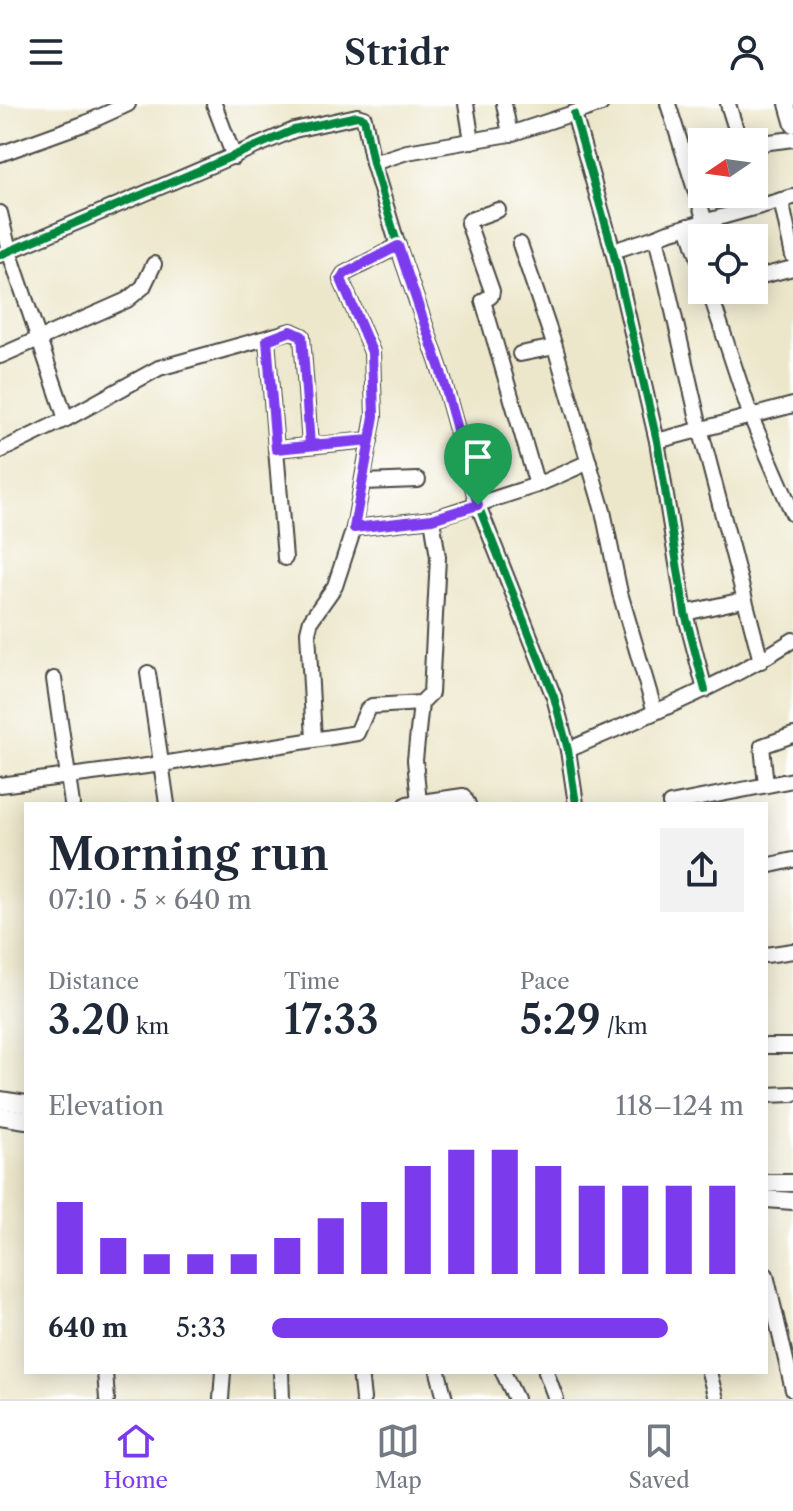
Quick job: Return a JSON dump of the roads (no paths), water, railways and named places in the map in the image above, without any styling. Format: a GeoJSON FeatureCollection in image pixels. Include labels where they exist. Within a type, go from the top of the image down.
{"type":"FeatureCollection","features":[{"type":"Feature","properties":{"kind":"main road"},"geometry":{"type":"LineString","coordinates":[[0,1100],[24,1104]]}},
{"type":"Feature","properties":{"kind":"main road"},"geometry":{"type":"LineString","coordinates":[[0,1116],[24,1120]]}},
{"type":"Feature","properties":{"kind":"main road"},"geometry":{"type":"LineString","coordinates":[[768,1183],[793,1183]]}},
{"type":"Feature","properties":{"kind":"main road"},"geometry":{"type":"LineString","coordinates":[[768,1199],[793,1201]]}},
{"type":"Feature","properties":{"kind":"street"},"geometry":{"type":"LineString","coordinates":[[0,154],[86,123],[128,104]]}},
{"type":"Feature","properties":{"kind":"street"},"geometry":{"type":"LineString","coordinates":[[214,104],[234,157]]}},
{"type":"Feature","properties":{"kind":"street"},"geometry":{"type":"LineString","coordinates":[[466,104],[472,141]]}},
{"type":"Feature","properties":{"kind":"street"},"geometry":{"type":"LineString","coordinates":[[504,104],[510,134]]}},
{"type":"Feature","properties":{"kind":"street"},"geometry":{"type":"LineString","coordinates":[[373,163],[407,152],[510,134],[601,104]]}},
{"type":"Feature","properties":{"kind":"street"},"geometry":{"type":"LineString","coordinates":[[668,104],[705,221]]}},
{"type":"Feature","properties":{"kind":"street"},"geometry":{"type":"LineString","coordinates":[[728,104],[739,128]]}},
{"type":"Feature","properties":{"kind":"street"},"geometry":{"type":"LineString","coordinates":[[787,104],[793,125]]}},
{"type":"Feature","properties":{"kind":"street"},"geometry":{"type":"LineString","coordinates":[[574,114],[613,251],[657,441],[685,613],[705,690]]}},
{"type":"Feature","properties":{"kind":"street"},"geometry":{"type":"LineString","coordinates":[[4,253],[294,130],[357,116],[364,118],[373,163],[441,372],[478,505],[554,697],[568,750],[576,802]]}},
{"type":"Feature","properties":{"kind":"street"},"geometry":{"type":"LineString","coordinates":[[768,141],[793,139]]}},
{"type":"Feature","properties":{"kind":"street"},"geometry":{"type":"LineString","coordinates":[[787,198],[793,256]]}},
{"type":"Feature","properties":{"kind":"street"},"geometry":{"type":"LineString","coordinates":[[695,224],[753,208]]}},
{"type":"Feature","properties":{"kind":"street"},"geometry":{"type":"LineString","coordinates":[[498,210],[468,223],[492,291],[491,296],[483,301],[537,485]]}},
{"type":"Feature","properties":{"kind":"street"},"geometry":{"type":"LineString","coordinates":[[0,213],[4,253],[40,339],[66,419]]}},
{"type":"Feature","properties":{"kind":"street"},"geometry":{"type":"LineString","coordinates":[[613,251],[688,226]]}},
{"type":"Feature","properties":{"kind":"street"},"geometry":{"type":"LineString","coordinates":[[656,237],[700,428],[761,661]]}},
{"type":"Feature","properties":{"kind":"street"},"geometry":{"type":"LineString","coordinates":[[520,244],[589,462],[609,533],[620,593],[655,712]]}},
{"type":"Feature","properties":{"kind":"street"},"geometry":{"type":"LineString","coordinates":[[314,739],[308,632],[311,620],[335,586],[354,528],[374,416],[372,352],[341,279],[344,274],[398,246]]}},
{"type":"Feature","properties":{"kind":"street"},"geometry":{"type":"LineString","coordinates":[[0,356],[127,300],[143,287],[154,264]]}},
{"type":"Feature","properties":{"kind":"street"},"geometry":{"type":"LineString","coordinates":[[768,274],[793,268]]}},
{"type":"Feature","properties":{"kind":"street"},"geometry":{"type":"LineString","coordinates":[[714,304],[751,417],[793,514]]}},
{"type":"Feature","properties":{"kind":"street"},"geometry":{"type":"LineString","coordinates":[[0,451],[159,368],[291,331],[302,336],[310,445]]}},
{"type":"Feature","properties":{"kind":"street"},"geometry":{"type":"LineString","coordinates":[[267,340],[285,558]]}},
{"type":"Feature","properties":{"kind":"street"},"geometry":{"type":"LineString","coordinates":[[520,354],[555,347]]}},
{"type":"Feature","properties":{"kind":"street"},"geometry":{"type":"LineString","coordinates":[[657,441],[793,405]]}},
{"type":"Feature","properties":{"kind":"street"},"geometry":{"type":"LineString","coordinates":[[276,449],[370,440]]}},
{"type":"Feature","properties":{"kind":"street"},"geometry":{"type":"LineString","coordinates":[[354,528],[432,519],[537,485],[589,462]]}},
{"type":"Feature","properties":{"kind":"street"},"geometry":{"type":"LineString","coordinates":[[363,482],[418,480]]}},
{"type":"Feature","properties":{"kind":"street"},"geometry":{"type":"LineString","coordinates":[[413,802],[421,703],[431,693],[438,557],[432,519]]}},
{"type":"Feature","properties":{"kind":"street"},"geometry":{"type":"LineString","coordinates":[[685,613],[743,600]]}},
{"type":"Feature","properties":{"kind":"street"},"geometry":{"type":"LineString","coordinates":[[568,750],[705,690],[761,661],[793,640]]}},
{"type":"Feature","properties":{"kind":"street"},"geometry":{"type":"LineString","coordinates":[[148,673],[167,802]]}},
{"type":"Feature","properties":{"kind":"street"},"geometry":{"type":"LineString","coordinates":[[54,679],[72,802]]}},
{"type":"Feature","properties":{"kind":"street"},"geometry":{"type":"LineString","coordinates":[[0,785],[162,764],[357,733],[367,710],[372,706],[421,703]]}},
{"type":"Feature","properties":{"kind":"street"},"geometry":{"type":"LineString","coordinates":[[766,785],[762,746],[793,735]]}},
{"type":"Feature","properties":{"kind":"street"},"geometry":{"type":"LineString","coordinates":[[680,802],[793,780]]}},
{"type":"Feature","properties":{"kind":"street"},"geometry":{"type":"LineString","coordinates":[[420,802],[463,796],[467,802]]}},
{"type":"Feature","properties":{"kind":"street"},"geometry":{"type":"LineString","coordinates":[[768,866],[793,860]]}},
{"type":"Feature","properties":{"kind":"street"},"geometry":{"type":"LineString","coordinates":[[768,955],[793,951]]}},
{"type":"Feature","properties":{"kind":"street"},"geometry":{"type":"LineString","coordinates":[[768,1046],[793,1046]]}},
{"type":"Feature","properties":{"kind":"street"},"geometry":{"type":"LineString","coordinates":[[768,1095],[793,1094]]}},
{"type":"Feature","properties":{"kind":"street"},"geometry":{"type":"LineString","coordinates":[[768,1284],[793,1390]]}},
{"type":"Feature","properties":{"kind":"street"},"geometry":{"type":"LineString","coordinates":[[105,1374],[107,1399]]}},
{"type":"Feature","properties":{"kind":"street"},"geometry":{"type":"LineString","coordinates":[[221,1399],[223,1374]]}},
{"type":"Feature","properties":{"kind":"street"},"geometry":{"type":"LineString","coordinates":[[281,1374],[282,1399]]}},
{"type":"Feature","properties":{"kind":"street"},"geometry":{"type":"LineString","coordinates":[[360,1374],[363,1399]]}},
{"type":"Feature","properties":{"kind":"street"},"geometry":{"type":"LineString","coordinates":[[439,1374],[445,1399]]}},
{"type":"Feature","properties":{"kind":"street"},"geometry":{"type":"LineString","coordinates":[[504,1374],[516,1399]]}},
{"type":"Feature","properties":{"kind":"street"},"geometry":{"type":"LineString","coordinates":[[547,1374],[556,1399]]}},
{"type":"Feature","properties":{"kind":"street"},"geometry":{"type":"LineString","coordinates":[[710,1374],[716,1399]]}}]}
